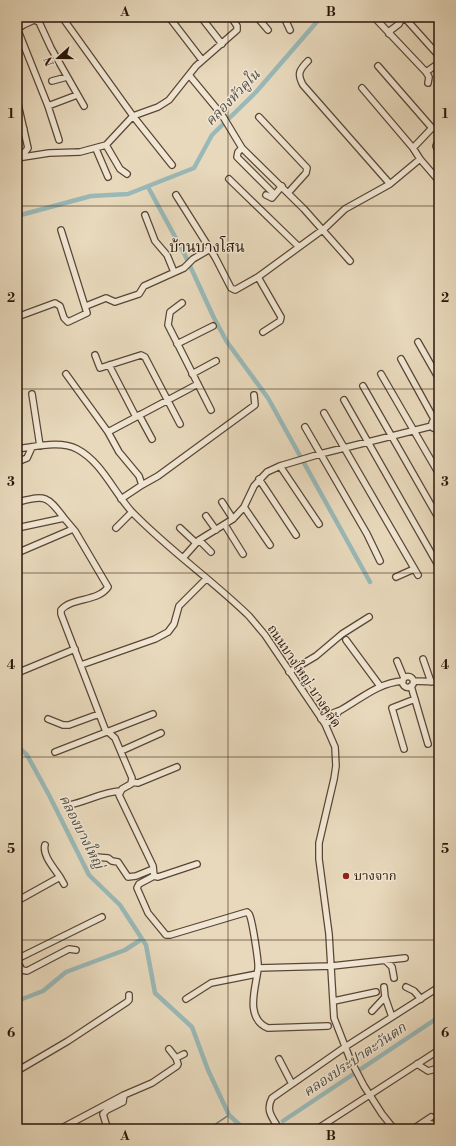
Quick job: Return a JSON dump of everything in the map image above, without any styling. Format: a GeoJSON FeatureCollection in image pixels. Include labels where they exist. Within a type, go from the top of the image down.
{"type":"FeatureCollection","features":[{"type":"Feature","properties":{"kind":"street"},"geometry":{"type":"LineString","coordinates":[[18,17],[19,27],[48,106],[58,140]]}},
{"type":"Feature","properties":{"kind":"street"},"geometry":{"type":"LineString","coordinates":[[62,17],[133,116],[172,166]]}},
{"type":"Feature","properties":{"kind":"street"},"geometry":{"type":"LineString","coordinates":[[169,17],[202,60]]}},
{"type":"Feature","properties":{"kind":"street"},"geometry":{"type":"LineString","coordinates":[[201,17],[222,44]]}},
{"type":"Feature","properties":{"kind":"street"},"geometry":{"type":"LineString","coordinates":[[17,158],[96,149],[106,145],[133,116],[164,104],[173,97],[202,60],[222,44],[237,29],[231,17]]}},
{"type":"Feature","properties":{"kind":"street"},"geometry":{"type":"LineString","coordinates":[[257,17],[268,30]]}},
{"type":"Feature","properties":{"kind":"street"},"geometry":{"type":"LineString","coordinates":[[284,17],[290,30]]}},
{"type":"Feature","properties":{"kind":"street"},"geometry":{"type":"LineString","coordinates":[[374,17],[426,72],[429,78],[428,83]]}},
{"type":"Feature","properties":{"kind":"street"},"geometry":{"type":"LineString","coordinates":[[390,34],[391,30],[399,24],[401,20],[399,17]]}},
{"type":"Feature","properties":{"kind":"street"},"geometry":{"type":"LineString","coordinates":[[404,17],[439,56]]}},
{"type":"Feature","properties":{"kind":"street"},"geometry":{"type":"LineString","coordinates":[[19,27],[34,20],[38,22],[66,76],[84,106]]}},
{"type":"Feature","properties":{"kind":"street"},"geometry":{"type":"LineString","coordinates":[[308,61],[299,72],[299,77],[303,85],[390,184]]}},
{"type":"Feature","properties":{"kind":"street"},"geometry":{"type":"LineString","coordinates":[[426,72],[439,63]]}},
{"type":"Feature","properties":{"kind":"street"},"geometry":{"type":"LineString","coordinates":[[378,66],[432,128],[413,148]]}},
{"type":"Feature","properties":{"kind":"street"},"geometry":{"type":"LineString","coordinates":[[189,75],[222,115],[242,148],[288,192],[350,261]]}},
{"type":"Feature","properties":{"kind":"street"},"geometry":{"type":"LineString","coordinates":[[52,81],[66,76]]}},
{"type":"Feature","properties":{"kind":"street"},"geometry":{"type":"LineString","coordinates":[[362,88],[439,181]]}},
{"type":"Feature","properties":{"kind":"street"},"geometry":{"type":"LineString","coordinates":[[48,106],[77,95]]}},
{"type":"Feature","properties":{"kind":"street"},"geometry":{"type":"LineString","coordinates":[[17,100],[28,148],[25,152],[17,154]]}},
{"type":"Feature","properties":{"kind":"street"},"geometry":{"type":"LineString","coordinates":[[259,117],[307,168],[306,173],[288,192]]}},
{"type":"Feature","properties":{"kind":"street"},"geometry":{"type":"LineString","coordinates":[[17,130],[24,128]]}},
{"type":"Feature","properties":{"kind":"street"},"geometry":{"type":"LineString","coordinates":[[439,139],[436,146],[439,153]]}},
{"type":"Feature","properties":{"kind":"street"},"geometry":{"type":"LineString","coordinates":[[106,145],[120,169],[127,174]]}},
{"type":"Feature","properties":{"kind":"street"},"geometry":{"type":"LineString","coordinates":[[242,148],[238,152],[237,157],[272,198],[282,186]]}},
{"type":"Feature","properties":{"kind":"street"},"geometry":{"type":"LineString","coordinates":[[96,149],[108,177]]}},
{"type":"Feature","properties":{"kind":"street"},"geometry":{"type":"LineString","coordinates":[[176,194],[210,249],[232,289],[238,289],[258,277],[323,230],[345,209],[390,184],[420,159]]}},
{"type":"Feature","properties":{"kind":"street"},"geometry":{"type":"LineString","coordinates":[[229,179],[299,247]]}},
{"type":"Feature","properties":{"kind":"street"},"geometry":{"type":"LineString","coordinates":[[145,215],[155,241],[166,255],[174,272]]}},
{"type":"Feature","properties":{"kind":"street"},"geometry":{"type":"LineString","coordinates":[[17,317],[55,303],[60,306],[64,318],[68,322],[86,315],[86,306],[61,230]]}},
{"type":"Feature","properties":{"kind":"street"},"geometry":{"type":"LineString","coordinates":[[86,306],[106,298],[115,302],[139,294],[144,286],[187,265],[193,259],[210,249]]}},
{"type":"Feature","properties":{"kind":"street"},"geometry":{"type":"LineString","coordinates":[[258,277],[281,317],[280,321],[263,332]]}},
{"type":"Feature","properties":{"kind":"street"},"geometry":{"type":"LineString","coordinates":[[182,303],[170,312],[168,324],[211,410]]}},
{"type":"Feature","properties":{"kind":"street"},"geometry":{"type":"LineString","coordinates":[[178,344],[213,326]]}},
{"type":"Feature","properties":{"kind":"street"},"geometry":{"type":"LineString","coordinates":[[418,342],[439,379]]}},
{"type":"Feature","properties":{"kind":"street"},"geometry":{"type":"LineString","coordinates":[[95,355],[99,368],[143,355],[180,424]]}},
{"type":"Feature","properties":{"kind":"street"},"geometry":{"type":"LineString","coordinates":[[183,558],[198,542],[233,519],[244,507],[249,494],[259,479],[267,472],[280,466],[320,454],[432,426],[436,419],[401,359]]}},
{"type":"Feature","properties":{"kind":"street"},"geometry":{"type":"LineString","coordinates":[[192,374],[216,361]]}},
{"type":"Feature","properties":{"kind":"street"},"geometry":{"type":"LineString","coordinates":[[109,365],[152,439]]}},
{"type":"Feature","properties":{"kind":"street"},"geometry":{"type":"LineString","coordinates":[[66,374],[108,432],[119,452],[139,476],[142,485]]}},
{"type":"Feature","properties":{"kind":"street"},"geometry":{"type":"LineString","coordinates":[[381,374],[439,474]]}},
{"type":"Feature","properties":{"kind":"street"},"geometry":{"type":"LineString","coordinates":[[108,432],[198,384]]}},
{"type":"Feature","properties":{"kind":"street"},"geometry":{"type":"LineString","coordinates":[[363,386],[439,519]]}},
{"type":"Feature","properties":{"kind":"street"},"geometry":{"type":"LineString","coordinates":[[32,394],[40,446]]}},
{"type":"Feature","properties":{"kind":"street"},"geometry":{"type":"LineString","coordinates":[[121,499],[158,476],[255,405],[254,395]]}},
{"type":"Feature","properties":{"kind":"street"},"geometry":{"type":"LineString","coordinates":[[344,400],[438,565]]}},
{"type":"Feature","properties":{"kind":"street"},"geometry":{"type":"LineString","coordinates":[[324,413],[418,575]]}},
{"type":"Feature","properties":{"kind":"street"},"geometry":{"type":"LineString","coordinates":[[432,426],[439,430]]}},
{"type":"Feature","properties":{"kind":"street"},"geometry":{"type":"LineString","coordinates":[[305,427],[367,534],[380,561]]}},
{"type":"Feature","properties":{"kind":"street","name":"ถนนบางใหญ่-บางคูลัด"},"geometry":{"type":"LineString","coordinates":[[17,449],[40,446],[69,446],[83,453],[97,466],[132,512],[249,616],[265,635],[326,724],[335,747],[336,766],[319,844],[319,859],[332,966],[334,1001],[332,1026],[345,1047],[369,1095],[393,1128]]}},
{"type":"Feature","properties":{"kind":"street"},"geometry":{"type":"LineString","coordinates":[[17,462],[27,458],[32,447]]}},
{"type":"Feature","properties":{"kind":"street"},"geometry":{"type":"LineString","coordinates":[[280,466],[319,524]]}},
{"type":"Feature","properties":{"kind":"street"},"geometry":{"type":"LineString","coordinates":[[259,479],[296,534]]}},
{"type":"Feature","properties":{"kind":"street"},"geometry":{"type":"LineString","coordinates":[[17,502],[34,498],[47,498],[52,502],[73,529],[108,587],[105,591],[65,606],[61,610],[99,714],[107,731],[115,738],[132,778],[132,782]]}},
{"type":"Feature","properties":{"kind":"street"},"geometry":{"type":"LineString","coordinates":[[222,502],[233,519]]}},
{"type":"Feature","properties":{"kind":"street"},"geometry":{"type":"LineString","coordinates":[[244,507],[270,545]]}},
{"type":"Feature","properties":{"kind":"street"},"geometry":{"type":"LineString","coordinates":[[116,528],[132,512]]}},
{"type":"Feature","properties":{"kind":"street"},"geometry":{"type":"LineString","coordinates":[[206,516],[216,530]]}},
{"type":"Feature","properties":{"kind":"street"},"geometry":{"type":"LineString","coordinates":[[17,528],[64,518]]}},
{"type":"Feature","properties":{"kind":"street"},"geometry":{"type":"LineString","coordinates":[[225,525],[243,554]]}},
{"type":"Feature","properties":{"kind":"street"},"geometry":{"type":"LineString","coordinates":[[180,528],[212,552]]}},
{"type":"Feature","properties":{"kind":"street"},"geometry":{"type":"LineString","coordinates":[[17,553],[73,529]]}},
{"type":"Feature","properties":{"kind":"street"},"geometry":{"type":"LineString","coordinates":[[396,577],[414,569]]}},
{"type":"Feature","properties":{"kind":"street"},"geometry":{"type":"LineString","coordinates":[[80,665],[155,639],[168,632],[174,624],[179,606],[206,579]]}},
{"type":"Feature","properties":{"kind":"street"},"geometry":{"type":"LineString","coordinates":[[289,672],[316,656],[337,637],[368,616]]}},
{"type":"Feature","properties":{"kind":"street"},"geometry":{"type":"LineString","coordinates":[[346,640],[380,686]]}},
{"type":"Feature","properties":{"kind":"street"},"geometry":{"type":"LineString","coordinates":[[17,673],[75,649]]}},
{"type":"Feature","properties":{"kind":"street"},"geometry":{"type":"LineString","coordinates":[[423,659],[439,689]]}},
{"type":"Feature","properties":{"kind":"street"},"geometry":{"type":"LineString","coordinates":[[397,662],[405,686],[436,682]]}},
{"type":"Feature","properties":{"kind":"street"},"geometry":{"type":"LineString","coordinates":[[321,718],[330,712],[339,711],[380,686],[403,680],[410,676],[428,744]]}},
{"type":"Feature","properties":{"kind":"street"},"geometry":{"type":"LineString","coordinates":[[404,749],[392,708],[416,699]]}},
{"type":"Feature","properties":{"kind":"street"},"geometry":{"type":"LineString","coordinates":[[326,724],[334,719],[339,711]]}},
{"type":"Feature","properties":{"kind":"street"},"geometry":{"type":"LineString","coordinates":[[48,719],[63,725],[69,725],[99,714]]}},
{"type":"Feature","properties":{"kind":"street"},"geometry":{"type":"LineString","coordinates":[[55,752],[153,714]]}},
{"type":"Feature","properties":{"kind":"street"},"geometry":{"type":"LineString","coordinates":[[121,751],[161,733]]}},
{"type":"Feature","properties":{"kind":"street"},"geometry":{"type":"LineString","coordinates":[[68,805],[87,801],[107,793],[120,791],[132,782],[138,783],[177,767]]}},
{"type":"Feature","properties":{"kind":"street"},"geometry":{"type":"LineString","coordinates":[[120,791],[120,797],[144,845],[154,876]]}},
{"type":"Feature","properties":{"kind":"street"},"geometry":{"type":"LineString","coordinates":[[45,844],[44,850],[46,855],[64,884]]}},
{"type":"Feature","properties":{"kind":"street"},"geometry":{"type":"LineString","coordinates":[[95,858],[108,858],[114,862],[118,862],[128,877],[136,876],[153,869]]}},
{"type":"Feature","properties":{"kind":"street"},"geometry":{"type":"LineString","coordinates":[[197,864],[158,877],[154,876],[139,884],[137,888],[148,913],[166,935],[247,912],[251,916],[258,968],[256,974],[253,1007],[256,1017],[265,1027],[277,1029],[332,1026]]}},
{"type":"Feature","properties":{"kind":"street"},"geometry":{"type":"LineString","coordinates":[[17,901],[60,877]]}},
{"type":"Feature","properties":{"kind":"street"},"geometry":{"type":"LineString","coordinates":[[76,950],[69,949],[27,971],[22,970],[17,960],[102,917]]}},
{"type":"Feature","properties":{"kind":"street"},"geometry":{"type":"LineString","coordinates":[[258,968],[332,966],[405,958]]}},
{"type":"Feature","properties":{"kind":"street"},"geometry":{"type":"LineString","coordinates":[[386,961],[392,968],[394,978]]}},
{"type":"Feature","properties":{"kind":"street"},"geometry":{"type":"LineString","coordinates":[[186,999],[211,983],[256,974]]}},
{"type":"Feature","properties":{"kind":"street"},"geometry":{"type":"LineString","coordinates":[[384,987],[385,998],[392,1017]]}},
{"type":"Feature","properties":{"kind":"street"},"geometry":{"type":"LineString","coordinates":[[406,987],[414,991],[421,999]]}},
{"type":"Feature","properties":{"kind":"street"},"geometry":{"type":"LineString","coordinates":[[279,1129],[271,1118],[268,1105],[272,1098],[345,1047],[439,987]]}},
{"type":"Feature","properties":{"kind":"street"},"geometry":{"type":"LineString","coordinates":[[334,1001],[376,992]]}},
{"type":"Feature","properties":{"kind":"street"},"geometry":{"type":"LineString","coordinates":[[17,1071],[63,1044],[127,1002],[129,1000],[129,995]]}},
{"type":"Feature","properties":{"kind":"street"},"geometry":{"type":"LineString","coordinates":[[372,1011],[385,998]]}},
{"type":"Feature","properties":{"kind":"street"},"geometry":{"type":"LineString","coordinates":[[60,1129],[124,1095],[152,1083],[172,1070],[178,1064],[176,1058],[169,1050]]}},
{"type":"Feature","properties":{"kind":"street"},"geometry":{"type":"LineString","coordinates":[[317,1129],[439,1050]]}},
{"type":"Feature","properties":{"kind":"street"},"geometry":{"type":"LineString","coordinates":[[176,1058],[184,1054]]}},
{"type":"Feature","properties":{"kind":"street"},"geometry":{"type":"LineString","coordinates":[[279,1059],[292,1084]]}},
{"type":"Feature","properties":{"kind":"street"},"geometry":{"type":"LineString","coordinates":[[417,1064],[428,1071],[439,1068]]}},
{"type":"Feature","properties":{"kind":"street"},"geometry":{"type":"LineString","coordinates":[[109,1129],[103,1114],[107,1110],[123,1102],[124,1095]]}},
{"type":"Feature","properties":{"kind":"street"},"geometry":{"type":"LineString","coordinates":[[413,1129],[435,1117]]}},
{"type":"Feature","properties":{"kind":"street"},"geometry":{"type":"LineString","coordinates":[[423,1123],[436,1123]]}},
{"type":"Feature","properties":{"kind":"street"},"geometry":{"type":"LineString","coordinates":[[383,1129],[393,1128]]}},
{"type":"Feature","properties":{"kind":"waterway","name":"คลองหัวคูใน"},"geometry":{"type":"LineString","coordinates":[[17,216],[91,196],[128,194],[194,168],[212,135],[256,92],[321,17]]}},
{"type":"Feature","properties":{"kind":"waterway"},"geometry":{"type":"LineString","coordinates":[[148,187],[185,255],[214,318],[227,342],[268,398],[370,582]]}},
{"type":"Feature","properties":{"kind":"waterway","name":"คลองบางใหญ่"},"geometry":{"type":"LineString","coordinates":[[17,746],[27,755],[89,875],[120,905],[146,945],[155,993],[192,1027],[208,1070],[229,1115],[244,1129]]}},
{"type":"Feature","properties":{"kind":"waterway"},"geometry":{"type":"LineString","coordinates":[[17,1001],[43,991],[66,972],[125,950],[142,939]]}},
{"type":"Feature","properties":{"kind":"waterway","name":"คลองประปาตะวันตก"},"geometry":{"type":"LineString","coordinates":[[283,1121],[439,1017]]}},
{"type":"Feature","properties":{"kind":"waterway"},"geometry":{"type":"LineString","coordinates":[[208,1129],[229,1115]]}},
{"type":"Feature","properties":{"kind":"place","name":"บางจาก"},"geometry":{"type":"Point","coordinates":[346,876]}},
{"type":"Feature","properties":{"kind":"district","name":"บ้านบางโสน"},"geometry":{"type":"Point","coordinates":[207,247]}}]}
